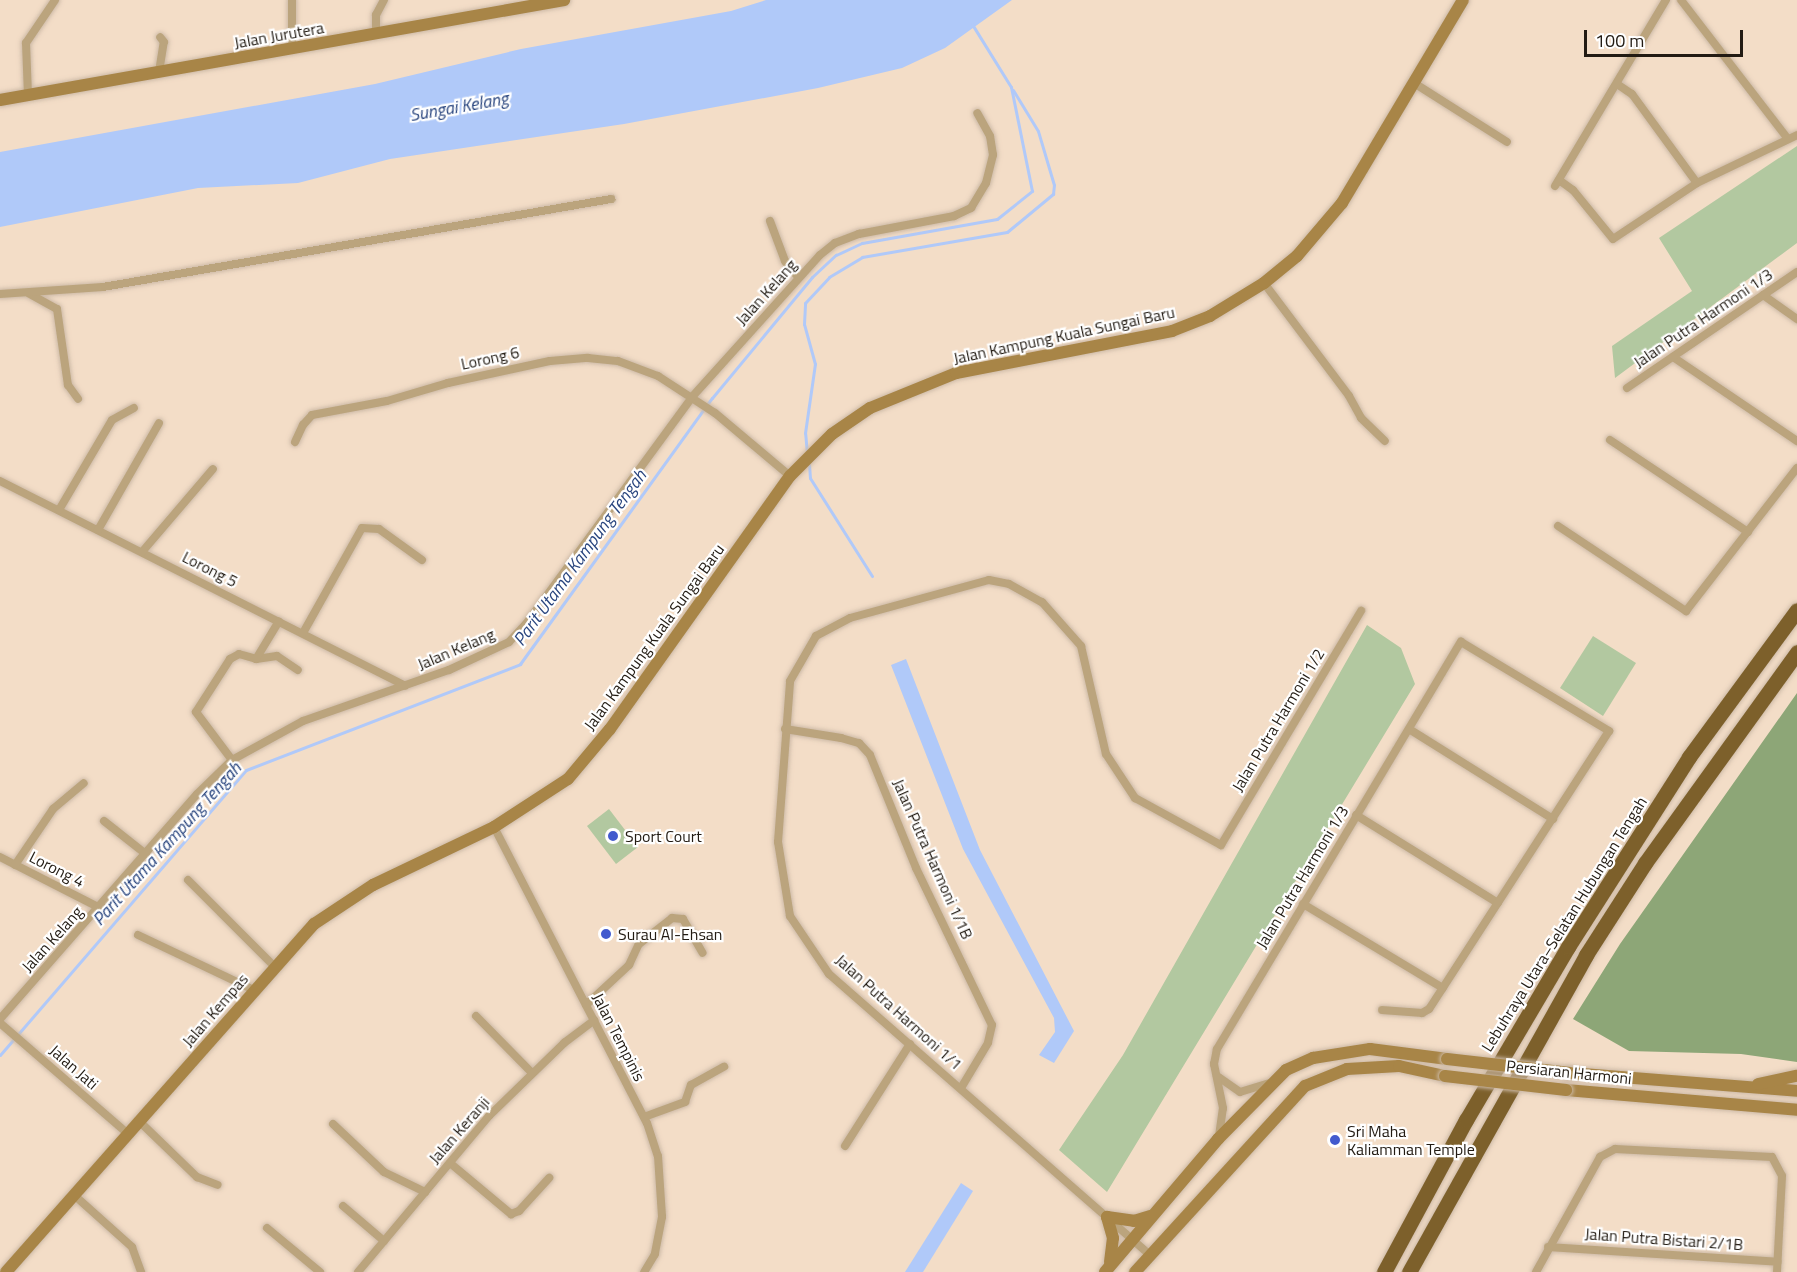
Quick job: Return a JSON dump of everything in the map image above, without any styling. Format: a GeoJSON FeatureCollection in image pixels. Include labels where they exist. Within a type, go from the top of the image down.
{"type":"FeatureCollection","features":[{"type":"Feature","properties":{"kind":"highway","name":"Lebuhraya Utara–Selatan Hubungan Tengah"},"geometry":{"type":"LineString","coordinates":[[1384,1272],[1466,1120],[1568,947],[1689,757],[1797,610]]}},
{"type":"Feature","properties":{"kind":"highway"},"geometry":{"type":"LineString","coordinates":[[1409,1272],[1586,955],[1709,772],[1797,652]]}},
{"type":"Feature","properties":{"kind":"street"},"geometry":{"type":"LineString","coordinates":[[28,95],[26,43],[56,0]]}},
{"type":"Feature","properties":{"kind":"street"},"geometry":{"type":"LineString","coordinates":[[292,0],[292,49]]}},
{"type":"Feature","properties":{"kind":"street"},"geometry":{"type":"LineString","coordinates":[[376,34],[376,15],[384,0]]}},
{"type":"Feature","properties":{"kind":"street","name":"Jalan Jurutera"},"geometry":{"type":"LineString","coordinates":[[0,100],[564,0]]}},
{"type":"Feature","properties":{"kind":"street","name":"Jalan Kampung Kuala Sungai Baru"},"geometry":{"type":"LineString","coordinates":[[494,826],[568,779],[592,750],[790,476],[806,458],[870,408],[956,373],[1172,331],[1210,316],[1264,283],[1297,256],[1342,203],[1463,0]]}},
{"type":"Feature","properties":{"kind":"street"},"geometry":{"type":"LineString","coordinates":[[1666,0],[1557,183],[1573,190],[1613,239],[1697,183],[1793,137],[1681,0]]}},
{"type":"Feature","properties":{"kind":"street"},"geometry":{"type":"LineString","coordinates":[[159,72],[164,42],[160,37]]}},
{"type":"Feature","properties":{"kind":"street"},"geometry":{"type":"LineString","coordinates":[[1414,82],[1507,142]]}},
{"type":"Feature","properties":{"kind":"street"},"geometry":{"type":"LineString","coordinates":[[1617,84],[1632,94],[1697,183]]}},
{"type":"Feature","properties":{"kind":"street","name":"Jalan Kelang"},"geometry":{"type":"LineString","coordinates":[[0,1021],[146,854],[232,760],[303,721],[489,655],[509,642],[540,606],[695,399],[798,277],[835,243],[860,234],[954,216],[971,208],[986,183],[993,155],[990,135],[977,112]]}},
{"type":"Feature","properties":{"kind":"street"},"geometry":{"type":"LineString","coordinates":[[0,294],[103,287],[611,199]]}},
{"type":"Feature","properties":{"kind":"street"},"geometry":{"type":"LineString","coordinates":[[770,221],[784,261],[798,277]]}},
{"type":"Feature","properties":{"kind":"street","name":"Jalan Putra Harmoni 1/3"},"geometry":{"type":"LineString","coordinates":[[1627,388],[1797,272]]}},
{"type":"Feature","properties":{"kind":"street"},"geometry":{"type":"LineString","coordinates":[[1264,283],[1349,396],[1361,418],[1385,441]]}},
{"type":"Feature","properties":{"kind":"street"},"geometry":{"type":"LineString","coordinates":[[24,292],[57,309],[68,385],[78,399]]}},
{"type":"Feature","properties":{"kind":"street"},"geometry":{"type":"LineString","coordinates":[[1763,295],[1797,319]]}},
{"type":"Feature","properties":{"kind":"street"},"geometry":{"type":"LineString","coordinates":[[1672,357],[1797,441]]}},
{"type":"Feature","properties":{"kind":"street","name":"Lorong 6"},"geometry":{"type":"LineString","coordinates":[[295,442],[303,425],[312,415],[387,401],[448,383],[550,361],[588,358],[618,361],[658,376],[715,413],[790,476]]}},
{"type":"Feature","properties":{"kind":"street"},"geometry":{"type":"LineString","coordinates":[[59,510],[112,420],[134,408]]}},
{"type":"Feature","properties":{"kind":"street"},"geometry":{"type":"LineString","coordinates":[[98,530],[159,423]]}},
{"type":"Feature","properties":{"kind":"street"},"geometry":{"type":"LineString","coordinates":[[1610,440],[1748,532]]}},
{"type":"Feature","properties":{"kind":"street"},"geometry":{"type":"LineString","coordinates":[[1558,526],[1686,611],[1797,468]]}},
{"type":"Feature","properties":{"kind":"street"},"geometry":{"type":"LineString","coordinates":[[141,552],[213,469]]}},
{"type":"Feature","properties":{"kind":"street","name":"Lorong 5"},"geometry":{"type":"LineString","coordinates":[[0,481],[405,686]]}},
{"type":"Feature","properties":{"kind":"street"},"geometry":{"type":"LineString","coordinates":[[303,633],[362,528],[379,529],[422,560]]}},
{"type":"Feature","properties":{"kind":"street","name":"Jalan Putra Harmoni 1/1"},"geometry":{"type":"LineString","coordinates":[[1149,1255],[829,974],[790,916],[777,842],[790,681],[816,636],[850,618],[989,580],[1009,584],[1042,602],[1081,646],[1106,754],[1135,798],[1221,845]]}},
{"type":"Feature","properties":{"kind":"street","name":"Jalan Putra Harmoni 1/2"},"geometry":{"type":"LineString","coordinates":[[1221,845],[1361,611]]}},
{"type":"Feature","properties":{"kind":"street"},"geometry":{"type":"LineString","coordinates":[[256,659],[279,621]]}},
{"type":"Feature","properties":{"kind":"street","name":"Jalan Putra Harmoni 1/3"},"geometry":{"type":"LineString","coordinates":[[1218,1139],[1223,1108],[1216,1076],[1217,1049],[1461,642],[1609,731],[1553,819]]}},
{"type":"Feature","properties":{"kind":"street"},"geometry":{"type":"LineString","coordinates":[[232,760],[196,712],[234,656],[256,659],[277,656],[298,669]]}},
{"type":"Feature","properties":{"kind":"street","name":"Jalan Putra Harmoni 1/1B"},"geometry":{"type":"LineString","coordinates":[[785,729],[859,743],[870,755],[916,868],[992,1025],[988,1043],[961,1088]]}},
{"type":"Feature","properties":{"kind":"street"},"geometry":{"type":"LineString","coordinates":[[1382,1010],[1422,1013],[1443,988],[1553,819],[1409,729]]}},
{"type":"Feature","properties":{"kind":"street"},"geometry":{"type":"LineString","coordinates":[[15,865],[53,809],[84,783]]}},
{"type":"Feature","properties":{"kind":"street"},"geometry":{"type":"LineString","coordinates":[[1356,815],[1498,903]]}},
{"type":"Feature","properties":{"kind":"street"},"geometry":{"type":"LineString","coordinates":[[104,821],[146,854]]}},
{"type":"Feature","properties":{"kind":"street","name":"Jalan Kempas"},"geometry":{"type":"LineString","coordinates":[[6,1272],[314,924],[374,885],[494,826]]}},
{"type":"Feature","properties":{"kind":"street","name":"Jalan Tempinis"},"geometry":{"type":"LineString","coordinates":[[494,826],[644,1117],[658,1156],[662,1217],[655,1254],[644,1272]]}},
{"type":"Feature","properties":{"kind":"street","name":"Lorong 4"},"geometry":{"type":"LineString","coordinates":[[0,857],[100,908]]}},
{"type":"Feature","properties":{"kind":"street"},"geometry":{"type":"LineString","coordinates":[[188,880],[274,967]]}},
{"type":"Feature","properties":{"kind":"street"},"geometry":{"type":"LineString","coordinates":[[1303,904],[1443,988]]}},
{"type":"Feature","properties":{"kind":"street"},"geometry":{"type":"LineString","coordinates":[[586,1005],[629,965],[639,944],[672,918],[683,919],[703,953]]}},
{"type":"Feature","properties":{"kind":"street"},"geometry":{"type":"LineString","coordinates":[[138,935],[254,990]]}},
{"type":"Feature","properties":{"kind":"street"},"geometry":{"type":"LineString","coordinates":[[476,1016],[532,1073]]}},
{"type":"Feature","properties":{"kind":"street","name":"Jalan Keranji"},"geometry":{"type":"LineString","coordinates":[[358,1272],[450,1163],[532,1073],[594,1020]]}},
{"type":"Feature","properties":{"kind":"street","name":"Jalan Jati"},"geometry":{"type":"LineString","coordinates":[[0,1021],[128,1134]]}},
{"type":"Feature","properties":{"kind":"street"},"geometry":{"type":"LineString","coordinates":[[845,1146],[910,1044]]}},
{"type":"Feature","properties":{"kind":"street","name":"Persiaran Harmoni"},"geometry":{"type":"LineString","coordinates":[[1106,1270],[1218,1139],[1286,1070],[1313,1058],[1370,1049],[1570,1073],[1797,1091]]}},
{"type":"Feature","properties":{"kind":"street","name":"Persiaran Harmoni"},"geometry":{"type":"LineString","coordinates":[[1135,1272],[1305,1086],[1347,1069],[1399,1066],[1445,1076],[1566,1090],[1797,1110]]}},
{"type":"Feature","properties":{"kind":"street"},"geometry":{"type":"LineString","coordinates":[[644,1117],[685,1102],[692,1085],[724,1067]]}},
{"type":"Feature","properties":{"kind":"street","name":"Persiaran Harmoni"},"geometry":{"type":"LineString","coordinates":[[1216,1076],[1240,1092],[1276,1080]]}},
{"type":"Feature","properties":{"kind":"street"},"geometry":{"type":"LineString","coordinates":[[1754,1086],[1797,1076]]}},
{"type":"Feature","properties":{"kind":"street"},"geometry":{"type":"LineString","coordinates":[[1766,1106],[1797,1118]]}},
{"type":"Feature","properties":{"kind":"street"},"geometry":{"type":"LineString","coordinates":[[139,1121],[197,1177],[218,1185]]}},
{"type":"Feature","properties":{"kind":"street"},"geometry":{"type":"LineString","coordinates":[[333,1124],[384,1172],[425,1192]]}},
{"type":"Feature","properties":{"kind":"street"},"geometry":{"type":"LineString","coordinates":[[1536,1272],[1548,1247],[1607,1150],[1772,1157],[1782,1176],[1778,1272]]}},
{"type":"Feature","properties":{"kind":"street"},"geometry":{"type":"LineString","coordinates":[[450,1163],[511,1214],[519,1211],[549,1178]]}},
{"type":"Feature","properties":{"kind":"street"},"geometry":{"type":"LineString","coordinates":[[74,1195],[132,1247],[141,1272]]}},
{"type":"Feature","properties":{"kind":"street"},"geometry":{"type":"LineString","coordinates":[[343,1206],[384,1241]]}},
{"type":"Feature","properties":{"kind":"street"},"geometry":{"type":"LineString","coordinates":[[1106,1270],[1113,1249],[1107,1216],[1134,1221],[1151,1216]]}},
{"type":"Feature","properties":{"kind":"street"},"geometry":{"type":"LineString","coordinates":[[267,1228],[320,1272]]}},
{"type":"Feature","properties":{"kind":"street","name":"Jalan Putra Bistari 2/1B"},"geometry":{"type":"LineString","coordinates":[[1548,1247],[1778,1262]]}},
{"type":"Feature","properties":{"kind":"green space"},"geometry":{"type":"Polygon","coordinates":[[[1797,146],[1797,243],[1615,378],[1612,346],[1692,291],[1659,238],[1797,146]]]}},
{"type":"Feature","properties":{"kind":"green space"},"geometry":{"type":"Polygon","coordinates":[[[1367,625],[1401,648],[1415,684],[1107,1192],[1059,1150],[1123,1055],[1367,625]]]}},
{"type":"Feature","properties":{"kind":"green space"},"geometry":{"type":"Polygon","coordinates":[[[1593,636],[1636,663],[1603,716],[1560,688],[1593,636]]]}},
{"type":"Feature","properties":{"kind":"green space"},"geometry":{"type":"Polygon","coordinates":[[[1797,693],[1797,1062],[1741,1054],[1629,1051],[1573,1019],[1620,944],[1797,693]]]}},
{"type":"Feature","properties":{"kind":"green space","name":"Sport Court"},"geometry":{"type":"Polygon","coordinates":[[[609,809],[638,847],[616,864],[587,826],[609,809]]]}},
{"type":"Feature","properties":{"kind":"water","name":"Sungai Kelang"},"geometry":{"type":"Polygon","coordinates":[[[766,0],[1012,0],[945,48],[902,68],[818,88],[624,124],[390,159],[298,183],[198,188],[0,227],[0,152],[375,84],[521,49],[731,11],[766,0]]]}},
{"type":"Feature","properties":{"kind":"water"},"geometry":{"type":"Polygon","coordinates":[[[906,659],[980,850],[1074,1031],[1054,1063],[1039,1055],[1055,1032],[1054,1018],[963,849],[891,665],[906,659]]]}},
{"type":"Feature","properties":{"kind":"water"},"geometry":{"type":"Polygon","coordinates":[[[961,1183],[973,1191],[923,1272],[905,1272],[961,1183]]]}},
{"type":"Feature","properties":{"kind":"waterway","name":"Parit Utama Kampung Tengah"},"geometry":{"type":"LineString","coordinates":[[0,1055],[246,770],[520,664],[712,398],[812,277],[836,255],[862,243],[997,219],[1032,191],[1011,87],[972,24]]}},
{"type":"Feature","properties":{"kind":"waterway"},"geometry":{"type":"LineString","coordinates":[[807,454],[805,433],[815,364],[804,324],[805,303],[829,277],[862,257],[1007,232],[1053,194],[1054,185],[1038,131],[1013,90]]}},
{"type":"Feature","properties":{"kind":"waterway"},"geometry":{"type":"LineString","coordinates":[[809,464],[810,478],[872,576]]}},
{"type":"Feature","properties":{"kind":"place","name":"Sport Court"},"geometry":{"type":"Point","coordinates":[613,836]}},
{"type":"Feature","properties":{"kind":"place","name":"Surau Al-Ehsan"},"geometry":{"type":"Point","coordinates":[606,934]}},
{"type":"Feature","properties":{"kind":"place","name":"Sri Maha Kaliamman Temple"},"geometry":{"type":"Point","coordinates":[1335,1140]}}]}
